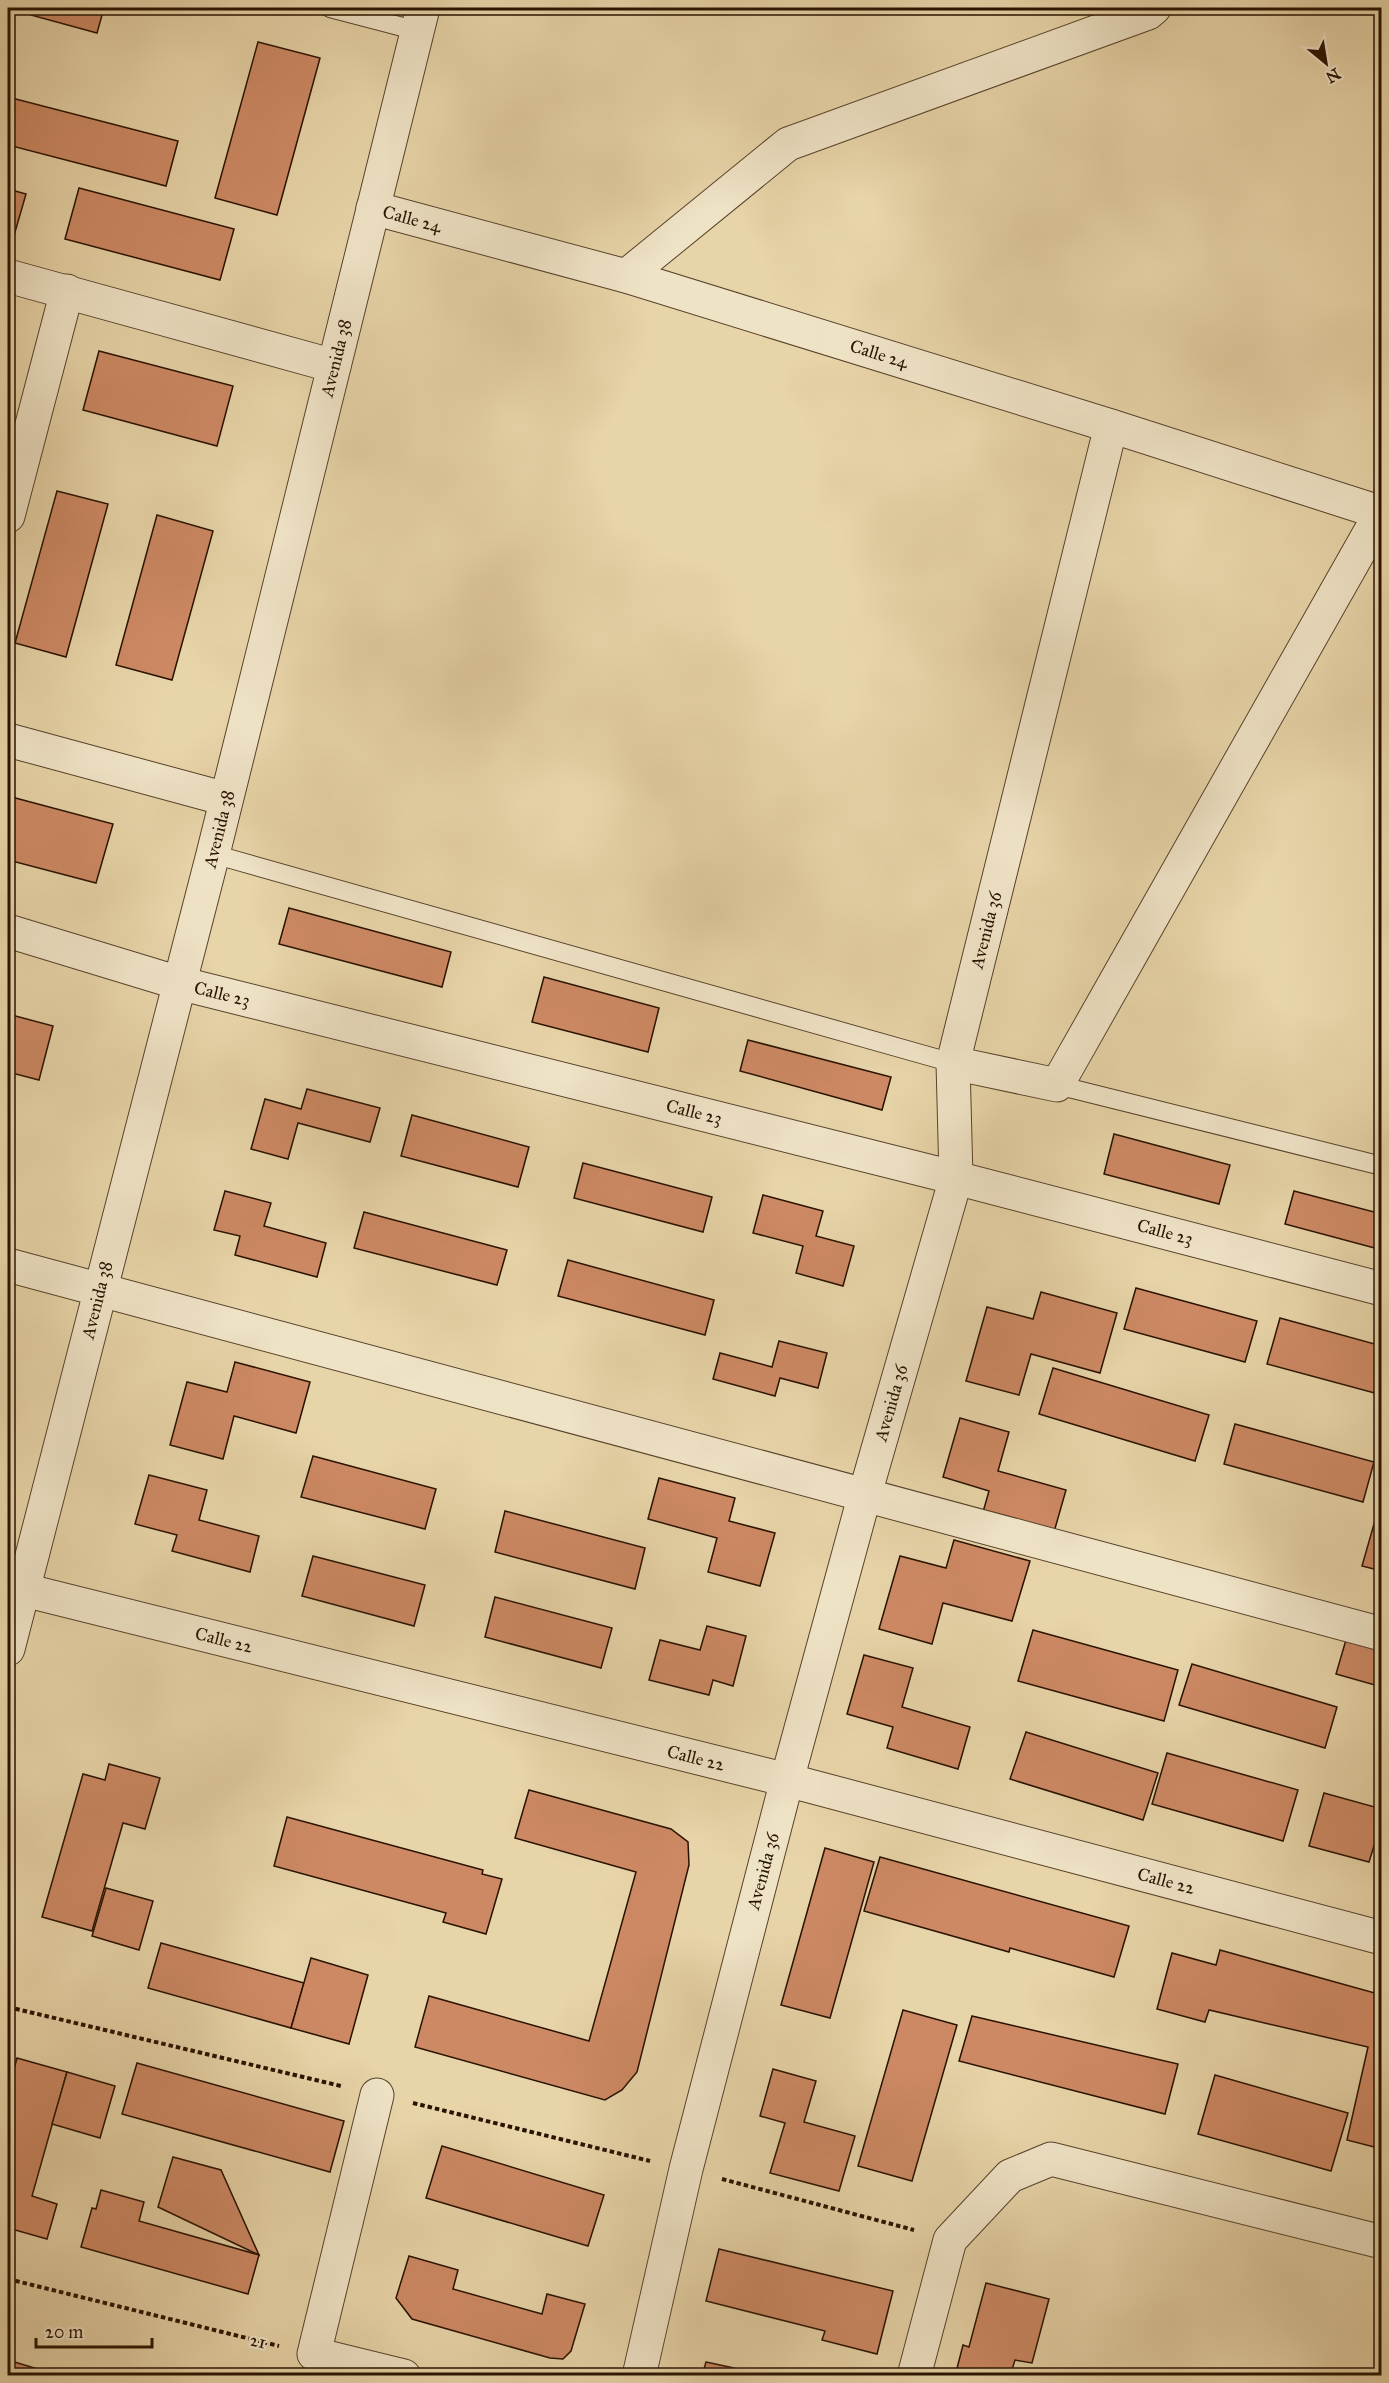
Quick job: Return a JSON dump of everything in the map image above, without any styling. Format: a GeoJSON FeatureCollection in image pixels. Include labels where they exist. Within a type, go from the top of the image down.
{"type":"FeatureCollection","features":[{"type":"Feature","properties":{"kind":"street"},"geometry":{"type":"LineString","coordinates":[[626,276],[788,144],[1148,13],[1154,8]]}},
{"type":"Feature","properties":{"kind":"street","name":"Avenida 38"},"geometry":{"type":"LineString","coordinates":[[8,1649],[15,1588],[100,1291],[213,854],[421,19]]}},
{"type":"Feature","properties":{"kind":"street","name":"Calle 24"},"geometry":{"type":"LineString","coordinates":[[373,208],[626,276],[1381,512]]}},
{"type":"Feature","properties":{"kind":"street"},"geometry":{"type":"LineString","coordinates":[[8,276],[334,366]]}},
{"type":"Feature","properties":{"kind":"street"},"geometry":{"type":"LineString","coordinates":[[8,516],[67,291]]}},
{"type":"Feature","properties":{"kind":"street","name":"Avenida 36"},"geometry":{"type":"LineString","coordinates":[[639,2376],[686,2169],[787,1780],[865,1494],[956,1178],[953,1063],[1111,426]]}},
{"type":"Feature","properties":{"kind":"street"},"geometry":{"type":"LineString","coordinates":[[953,1063],[1057,1085],[1381,512]]}},
{"type":"Feature","properties":{"kind":"street"},"geometry":{"type":"LineString","coordinates":[[8,740],[226,799]]}},
{"type":"Feature","properties":{"kind":"street","name":"Calle 23"},"geometry":{"type":"LineString","coordinates":[[8,931],[179,983],[956,1178],[1382,1289]]}},
{"type":"Feature","properties":{"kind":"street"},"geometry":{"type":"LineString","coordinates":[[8,1265],[1382,1634]]}},
{"type":"Feature","properties":{"kind":"street","name":"Calle 22"},"geometry":{"type":"LineString","coordinates":[[15,1588],[787,1780],[1382,1938]]}},
{"type":"Feature","properties":{"kind":"street"},"geometry":{"type":"LineString","coordinates":[[377,2095],[314,2354],[404,2376]]}},
{"type":"Feature","properties":{"kind":"street"},"geometry":{"type":"LineString","coordinates":[[914,2376],[950,2240],[1010,2176],[1051,2159],[1382,2242]]}},
{"type":"Feature","properties":{"kind":"lane"},"geometry":{"type":"LineString","coordinates":[[330,8],[421,19]]}},
{"type":"Feature","properties":{"kind":"lane"},"geometry":{"type":"LineString","coordinates":[[213,854],[953,1063]]}},
{"type":"Feature","properties":{"kind":"lane"},"geometry":{"type":"LineString","coordinates":[[1057,1085],[1382,1166]]}},
{"type":"Feature","properties":{"kind":"path"},"geometry":{"type":"LineString","coordinates":[[8,2007],[686,2169],[950,2240]]}},
{"type":"Feature","properties":{"kind":"path","name":"21"},"geometry":{"type":"LineString","coordinates":[[8,2279],[314,2354]]}},
{"type":"Feature","properties":{"kind":"building"},"geometry":{"type":"Polygon","coordinates":[[[33,8],[104,8],[97,33],[31,15],[33,8]]]}},
{"type":"Feature","properties":{"kind":"building"},"geometry":{"type":"Polygon","coordinates":[[[258,42],[320,58],[277,215],[215,198],[258,42]]]}},
{"type":"Feature","properties":{"kind":"building"},"geometry":{"type":"Polygon","coordinates":[[[8,97],[178,141],[166,186],[8,145],[8,97]]]}},
{"type":"Feature","properties":{"kind":"building"},"geometry":{"type":"Polygon","coordinates":[[[79,188],[234,229],[220,280],[65,239],[79,188]]]}},
{"type":"Feature","properties":{"kind":"building"},"geometry":{"type":"Polygon","coordinates":[[[8,189],[26,194],[11,246],[8,245],[8,189]]]}},
{"type":"Feature","properties":{"kind":"building"},"geometry":{"type":"Polygon","coordinates":[[[99,351],[233,386],[217,446],[83,410],[99,351]]]}},
{"type":"Feature","properties":{"kind":"building"},"geometry":{"type":"Polygon","coordinates":[[[57,491],[108,504],[66,657],[15,643],[57,491]]]}},
{"type":"Feature","properties":{"kind":"building"},"geometry":{"type":"Polygon","coordinates":[[[157,515],[213,531],[172,680],[116,665],[157,515]]]}},
{"type":"Feature","properties":{"kind":"building"},"geometry":{"type":"Polygon","coordinates":[[[8,796],[113,824],[96,883],[8,860],[8,796]]]}},
{"type":"Feature","properties":{"kind":"building"},"geometry":{"type":"Polygon","coordinates":[[[289,908],[451,952],[442,987],[279,944],[289,908]]]}},
{"type":"Feature","properties":{"kind":"building"},"geometry":{"type":"Polygon","coordinates":[[[544,977],[659,1008],[648,1052],[532,1022],[544,977]]]}},
{"type":"Feature","properties":{"kind":"building"},"geometry":{"type":"Polygon","coordinates":[[[8,1014],[53,1026],[39,1080],[8,1072],[8,1014]]]}},
{"type":"Feature","properties":{"kind":"building"},"geometry":{"type":"Polygon","coordinates":[[[748,1040],[891,1077],[882,1110],[740,1071],[748,1040]]]}},
{"type":"Feature","properties":{"kind":"building"},"geometry":{"type":"Polygon","coordinates":[[[307,1089],[380,1108],[370,1142],[298,1123],[288,1159],[251,1149],[265,1099],[301,1109],[307,1089]]]}},
{"type":"Feature","properties":{"kind":"building"},"geometry":{"type":"Polygon","coordinates":[[[412,1115],[529,1147],[518,1187],[401,1156],[412,1115]]]}},
{"type":"Feature","properties":{"kind":"building"},"geometry":{"type":"Polygon","coordinates":[[[1114,1134],[1230,1165],[1219,1204],[1104,1174],[1114,1134]]]}},
{"type":"Feature","properties":{"kind":"building"},"geometry":{"type":"Polygon","coordinates":[[[583,1163],[712,1197],[703,1232],[574,1198],[583,1163]]]}},
{"type":"Feature","properties":{"kind":"building"},"geometry":{"type":"Polygon","coordinates":[[[225,1191],[271,1203],[264,1226],[326,1243],[317,1277],[235,1255],[240,1236],[214,1230],[225,1191]]]}},
{"type":"Feature","properties":{"kind":"building"},"geometry":{"type":"Polygon","coordinates":[[[1294,1191],[1382,1214],[1382,1250],[1285,1224],[1294,1191]]]}},
{"type":"Feature","properties":{"kind":"building"},"geometry":{"type":"Polygon","coordinates":[[[763,1195],[823,1211],[816,1236],[854,1246],[843,1286],[796,1273],[803,1246],[753,1233],[763,1195]]]}},
{"type":"Feature","properties":{"kind":"building"},"geometry":{"type":"Polygon","coordinates":[[[364,1212],[507,1250],[497,1285],[354,1248],[364,1212]]]}},
{"type":"Feature","properties":{"kind":"building"},"geometry":{"type":"Polygon","coordinates":[[[568,1260],[714,1300],[705,1335],[558,1296],[568,1260]]]}},
{"type":"Feature","properties":{"kind":"building"},"geometry":{"type":"Polygon","coordinates":[[[1136,1288],[1257,1321],[1245,1362],[1124,1329],[1136,1288]]]}},
{"type":"Feature","properties":{"kind":"building"},"geometry":{"type":"Polygon","coordinates":[[[1041,1292],[1117,1313],[1100,1373],[1031,1354],[1019,1395],[966,1381],[987,1307],[1033,1319],[1041,1292]]]}},
{"type":"Feature","properties":{"kind":"building"},"geometry":{"type":"Polygon","coordinates":[[[1280,1318],[1382,1346],[1382,1395],[1267,1364],[1280,1318]]]}},
{"type":"Feature","properties":{"kind":"building"},"geometry":{"type":"Polygon","coordinates":[[[779,1341],[827,1353],[818,1388],[780,1378],[775,1396],[713,1379],[720,1353],[772,1367],[779,1341]]]}},
{"type":"Feature","properties":{"kind":"building"},"geometry":{"type":"Polygon","coordinates":[[[235,1362],[310,1382],[296,1433],[234,1416],[223,1459],[170,1445],[187,1382],[227,1392],[235,1362]]]}},
{"type":"Feature","properties":{"kind":"building"},"geometry":{"type":"Polygon","coordinates":[[[1053,1368],[1209,1415],[1195,1461],[1039,1414],[1053,1368]]]}},
{"type":"Feature","properties":{"kind":"building"},"geometry":{"type":"Polygon","coordinates":[[[960,1418],[1009,1432],[998,1471],[1066,1490],[1054,1532],[983,1512],[989,1491],[943,1477],[960,1418]]]}},
{"type":"Feature","properties":{"kind":"building"},"geometry":{"type":"Polygon","coordinates":[[[1235,1424],[1374,1462],[1363,1502],[1224,1464],[1235,1424]]]}},
{"type":"Feature","properties":{"kind":"building"},"geometry":{"type":"Polygon","coordinates":[[[313,1456],[436,1489],[425,1529],[301,1497],[313,1456]]]}},
{"type":"Feature","properties":{"kind":"building"},"geometry":{"type":"Polygon","coordinates":[[[149,1475],[207,1490],[199,1520],[259,1536],[250,1572],[172,1551],[177,1535],[135,1524],[149,1475]]]}},
{"type":"Feature","properties":{"kind":"building"},"geometry":{"type":"Polygon","coordinates":[[[659,1478],[735,1498],[729,1521],[775,1533],[760,1586],[708,1572],[717,1538],[648,1519],[659,1478]]]}},
{"type":"Feature","properties":{"kind":"building"},"geometry":{"type":"Polygon","coordinates":[[[1378,1510],[1382,1511],[1382,1571],[1362,1566],[1378,1510]]]}},
{"type":"Feature","properties":{"kind":"building"},"geometry":{"type":"Polygon","coordinates":[[[505,1511],[645,1548],[635,1589],[495,1552],[505,1511]]]}},
{"type":"Feature","properties":{"kind":"building"},"geometry":{"type":"Polygon","coordinates":[[[954,1540],[1030,1561],[1012,1621],[943,1603],[932,1644],[879,1629],[900,1556],[946,1568],[954,1540]]]}},
{"type":"Feature","properties":{"kind":"building"},"geometry":{"type":"Polygon","coordinates":[[[313,1556],[425,1585],[414,1626],[302,1596],[313,1556]]]}},
{"type":"Feature","properties":{"kind":"building"},"geometry":{"type":"Polygon","coordinates":[[[495,1597],[612,1628],[601,1668],[485,1637],[495,1597]]]}},
{"type":"Feature","properties":{"kind":"building"},"geometry":{"type":"Polygon","coordinates":[[[707,1626],[746,1636],[733,1686],[713,1680],[709,1695],[649,1680],[660,1640],[700,1650],[707,1626]]]}},
{"type":"Feature","properties":{"kind":"building"},"geometry":{"type":"Polygon","coordinates":[[[1033,1630],[1178,1670],[1164,1721],[1018,1681],[1033,1630]]]}},
{"type":"Feature","properties":{"kind":"building"},"geometry":{"type":"Polygon","coordinates":[[[1348,1633],[1382,1643],[1382,1687],[1336,1674],[1348,1633]]]}},
{"type":"Feature","properties":{"kind":"building"},"geometry":{"type":"Polygon","coordinates":[[[864,1655],[913,1668],[902,1707],[970,1727],[958,1769],[887,1748],[893,1727],[847,1714],[864,1655]]]}},
{"type":"Feature","properties":{"kind":"building"},"geometry":{"type":"Polygon","coordinates":[[[1192,1664],[1337,1707],[1325,1748],[1179,1705],[1192,1664]]]}},
{"type":"Feature","properties":{"kind":"building"},"geometry":{"type":"Polygon","coordinates":[[[1026,1732],[1158,1773],[1143,1820],[1010,1779],[1026,1732]]]}},
{"type":"Feature","properties":{"kind":"building"},"geometry":{"type":"Polygon","coordinates":[[[1167,1753],[1298,1790],[1283,1841],[1152,1804],[1167,1753]]]}},
{"type":"Feature","properties":{"kind":"building"},"geometry":{"type":"Polygon","coordinates":[[[109,1764],[160,1778],[145,1829],[123,1823],[92,1931],[42,1917],[83,1774],[105,1780],[109,1764]]]}},
{"type":"Feature","properties":{"kind":"building"},"geometry":{"type":"Polygon","coordinates":[[[529,1790],[671,1829],[688,1842],[689,1865],[637,2072],[622,2090],[605,2100],[415,2047],[429,1996],[589,2041],[636,1872],[515,1838],[529,1790]]]}},
{"type":"Feature","properties":{"kind":"building"},"geometry":{"type":"Polygon","coordinates":[[[1324,1793],[1382,1809],[1382,1834],[1378,1833],[1369,1862],[1309,1846],[1324,1793]]]}},
{"type":"Feature","properties":{"kind":"building"},"geometry":{"type":"Polygon","coordinates":[[[287,1817],[483,1870],[482,1874],[502,1879],[486,1934],[443,1922],[446,1913],[274,1866],[287,1817]]]}},
{"type":"Feature","properties":{"kind":"building"},"geometry":{"type":"Polygon","coordinates":[[[825,1848],[874,1862],[830,2018],[781,2005],[825,1848]]]}},
{"type":"Feature","properties":{"kind":"building"},"geometry":{"type":"Polygon","coordinates":[[[880,1857],[1129,1926],[1114,1977],[1010,1948],[1009,1952],[864,1911],[880,1857]]]}},
{"type":"Feature","properties":{"kind":"building"},"geometry":{"type":"Polygon","coordinates":[[[106,1888],[153,1901],[139,1950],[92,1936],[106,1888]]]}},
{"type":"Feature","properties":{"kind":"building"},"geometry":{"type":"Polygon","coordinates":[[[161,1943],[304,1983],[291,2028],[148,1988],[161,1943]]]}},
{"type":"Feature","properties":{"kind":"building"},"geometry":{"type":"Polygon","coordinates":[[[1220,1950],[1382,1995],[1382,2149],[1347,2140],[1368,2047],[1209,2010],[1205,2022],[1157,2009],[1172,1953],[1216,1965],[1220,1950]]]}},
{"type":"Feature","properties":{"kind":"building"},"geometry":{"type":"Polygon","coordinates":[[[311,1958],[368,1975],[349,2044],[291,2028],[311,1958]]]}},
{"type":"Feature","properties":{"kind":"building"},"geometry":{"type":"Polygon","coordinates":[[[903,2010],[957,2025],[912,2181],[858,2166],[903,2010]]]}},
{"type":"Feature","properties":{"kind":"building"},"geometry":{"type":"Polygon","coordinates":[[[972,2016],[1178,2064],[1165,2114],[959,2061],[972,2016]]]}},
{"type":"Feature","properties":{"kind":"building"},"geometry":{"type":"Polygon","coordinates":[[[17,2058],[67,2072],[32,2196],[57,2204],[47,2239],[8,2228],[8,2091],[17,2058]]]}},
{"type":"Feature","properties":{"kind":"building"},"geometry":{"type":"Polygon","coordinates":[[[137,2063],[344,2121],[330,2172],[122,2114],[137,2063]]]}},
{"type":"Feature","properties":{"kind":"building"},"geometry":{"type":"Polygon","coordinates":[[[773,2069],[816,2081],[804,2122],[855,2136],[839,2191],[770,2173],[785,2123],[760,2116],[773,2069]]]}},
{"type":"Feature","properties":{"kind":"building"},"geometry":{"type":"Polygon","coordinates":[[[67,2072],[115,2086],[100,2138],[52,2124],[67,2072]]]}},
{"type":"Feature","properties":{"kind":"building"},"geometry":{"type":"Polygon","coordinates":[[[1215,2075],[1348,2113],[1331,2171],[1198,2134],[1215,2075]]]}},
{"type":"Feature","properties":{"kind":"building"},"geometry":{"type":"Polygon","coordinates":[[[442,2146],[604,2195],[588,2246],[426,2198],[442,2146]]]}},
{"type":"Feature","properties":{"kind":"building"},"geometry":{"type":"Polygon","coordinates":[[[173,2157],[221,2170],[259,2255],[158,2207],[173,2157]]]}},
{"type":"Feature","properties":{"kind":"building"},"geometry":{"type":"Polygon","coordinates":[[[101,2190],[144,2202],[139,2221],[259,2255],[248,2294],[81,2247],[92,2208],[96,2209],[101,2190]]]}},
{"type":"Feature","properties":{"kind":"building"},"geometry":{"type":"Polygon","coordinates":[[[719,2249],[893,2291],[877,2354],[822,2340],[825,2331],[706,2301],[719,2249]]]}},
{"type":"Feature","properties":{"kind":"building"},"geometry":{"type":"Polygon","coordinates":[[[409,2256],[458,2270],[453,2289],[542,2314],[547,2294],[585,2304],[571,2351],[563,2359],[550,2358],[412,2319],[396,2298],[409,2256]]]}},
{"type":"Feature","properties":{"kind":"building"},"geometry":{"type":"Polygon","coordinates":[[[986,2283],[1049,2299],[1032,2363],[1015,2360],[1010,2376],[955,2376],[963,2345],[969,2347],[986,2283]]]}},
{"type":"Feature","properties":{"kind":"building"},"geometry":{"type":"Polygon","coordinates":[[[8,2360],[41,2370],[39,2376],[8,2376],[8,2360]]]}},
{"type":"Feature","properties":{"kind":"building"},"geometry":{"type":"Polygon","coordinates":[[[706,2362],[734,2368],[753,2376],[702,2376],[706,2362]]]}}]}
